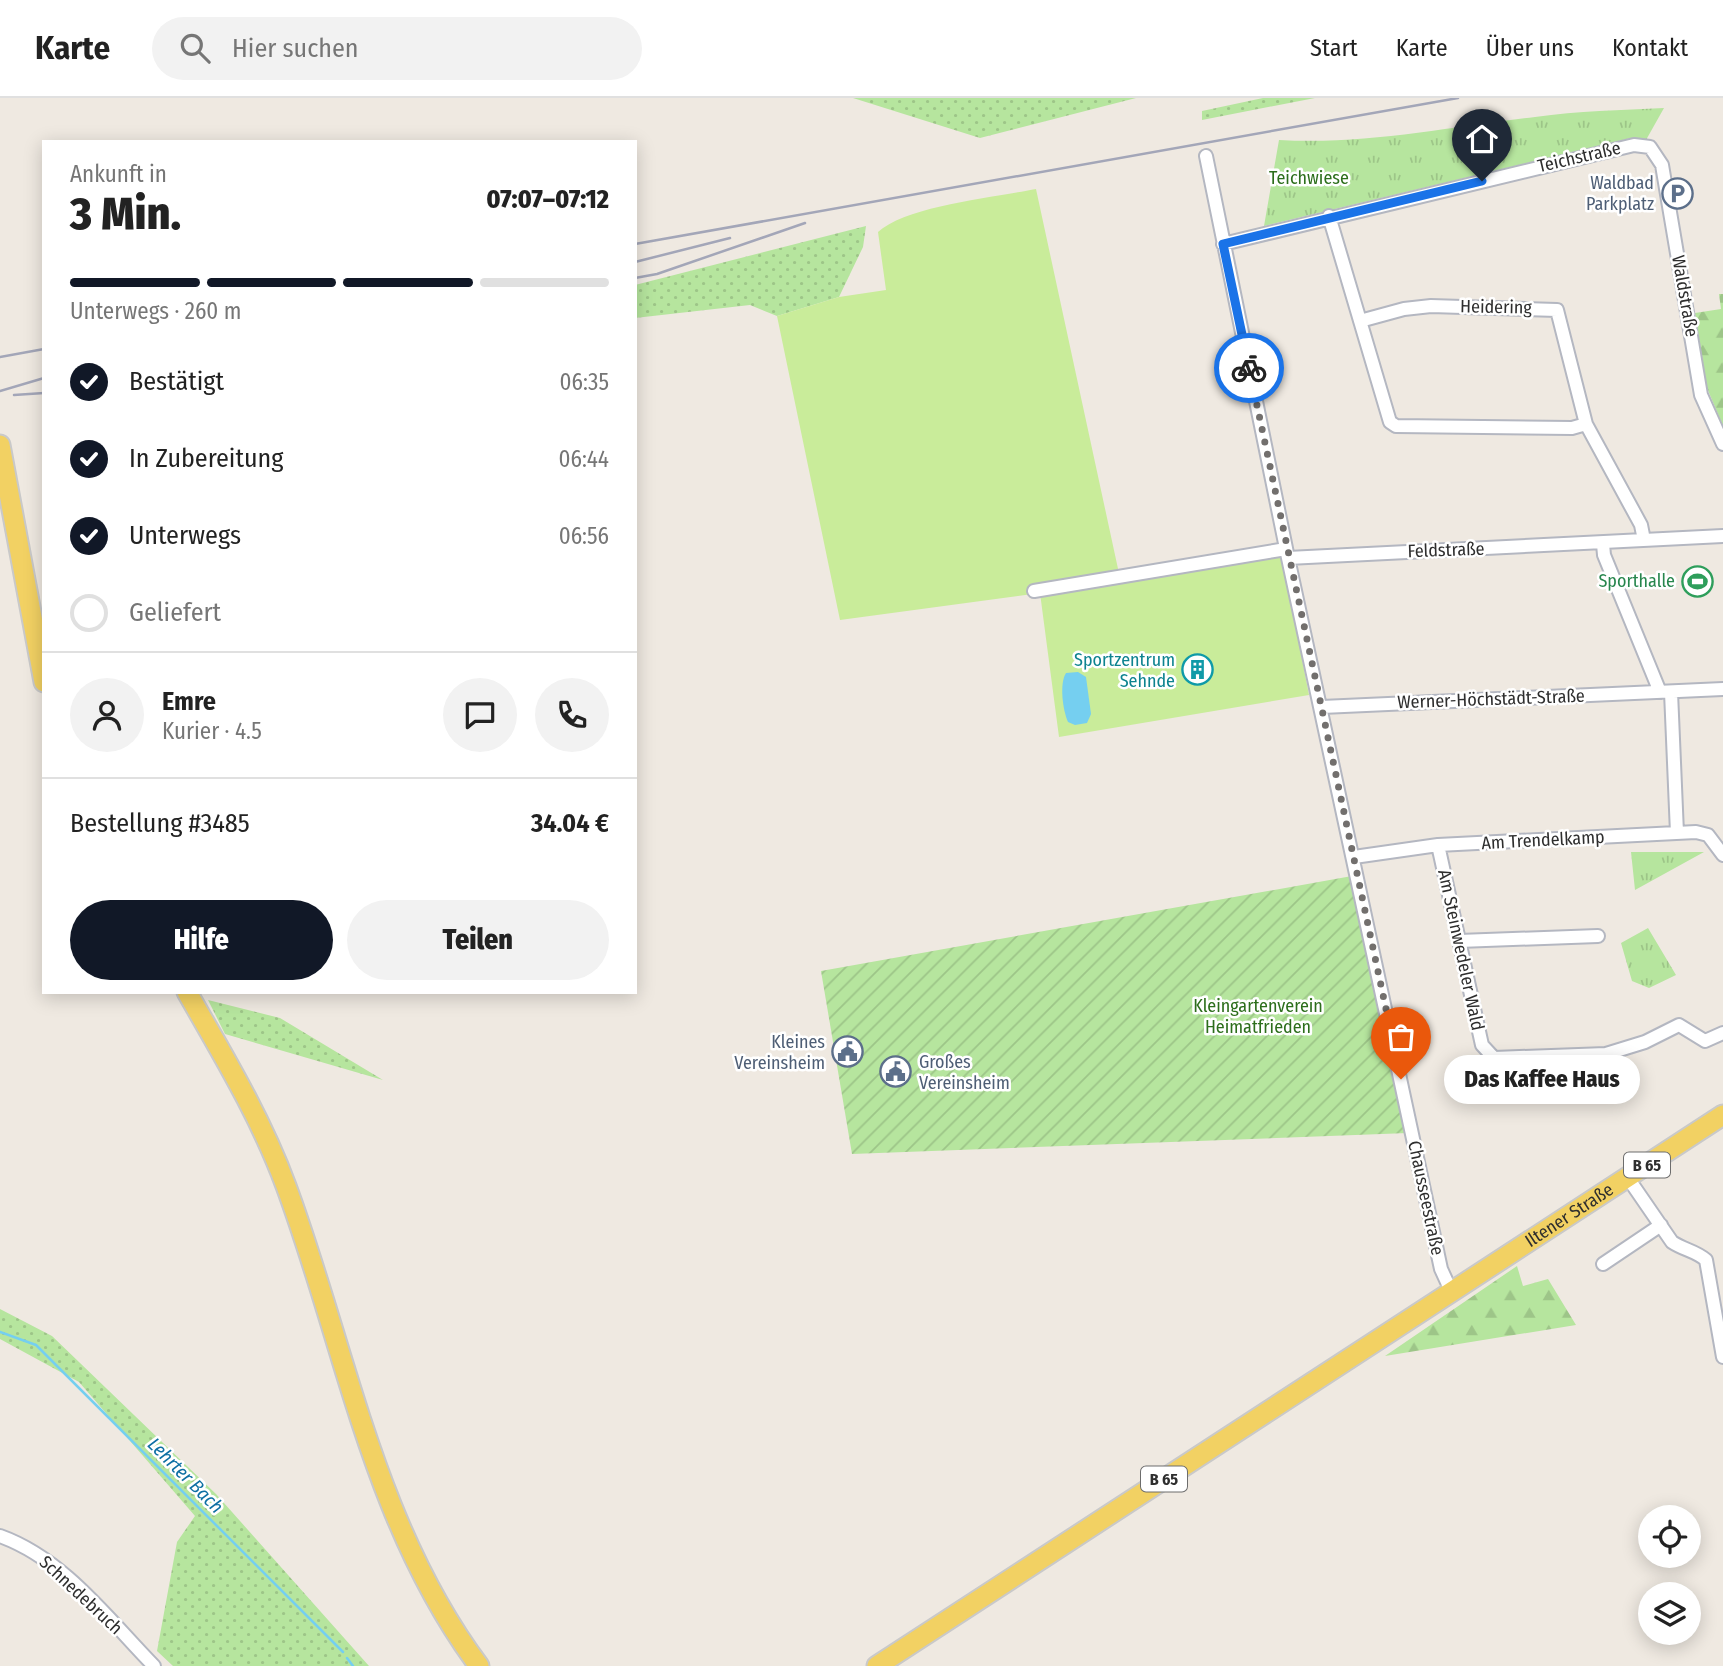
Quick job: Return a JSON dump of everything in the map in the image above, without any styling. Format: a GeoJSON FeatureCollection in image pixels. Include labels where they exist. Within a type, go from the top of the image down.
{"type":"FeatureCollection","features":[{"type":"Feature","properties":{"kind":"main road"},"geometry":{"type":"LineString","coordinates":[[0,445],[42,671]]}},
{"type":"Feature","properties":{"kind":"main road"},"geometry":{"type":"LineString","coordinates":[[188,994],[244,1094],[285,1183],[384,1490],[405,1542],[433,1595],[479,1666]]}},
{"type":"Feature","properties":{"kind":"main road","name":"Iltener Straße"},"geometry":{"type":"LineString","coordinates":[[1452,1293],[1723,1115]]}},
{"type":"Feature","properties":{"kind":"main road","name":"B 65"},"geometry":{"type":"LineString","coordinates":[[877,1666],[1452,1293]]}},
{"type":"Feature","properties":{"kind":"street","name":"Teichstraße"},"geometry":{"type":"LineString","coordinates":[[1223,244],[1329,216],[1634,145],[1650,148]]}},
{"type":"Feature","properties":{"kind":"street","name":"Waldstraße"},"geometry":{"type":"LineString","coordinates":[[1650,148],[1662,165],[1701,396],[1723,444]]}},
{"type":"Feature","properties":{"kind":"street","name":"Chausseestraße"},"geometry":{"type":"LineString","coordinates":[[1206,156],[1287,554],[1441,1269],[1452,1293]]}},
{"type":"Feature","properties":{"kind":"street"},"geometry":{"type":"LineString","coordinates":[[1329,216],[1386,416],[1396,426],[1572,428],[1586,424]]}},
{"type":"Feature","properties":{"kind":"street","name":"Heidering"},"geometry":{"type":"LineString","coordinates":[[1360,321],[1404,309],[1431,306],[1557,310],[1586,424],[1640,525],[1644,540]]}},
{"type":"Feature","properties":{"kind":"street","name":"Feldstraße"},"geometry":{"type":"LineString","coordinates":[[1034,592],[1287,554],[1603,544],[1723,536]]}},
{"type":"Feature","properties":{"kind":"street"},"geometry":{"type":"LineString","coordinates":[[1603,544],[1604,555],[1665,692],[1677,833]]}},
{"type":"Feature","properties":{"kind":"street","name":"Werner-Höchstädt-Straße"},"geometry":{"type":"LineString","coordinates":[[1322,707],[1723,690]]}},
{"type":"Feature","properties":{"kind":"street","name":"Am Trendelkamp"},"geometry":{"type":"LineString","coordinates":[[1354,857],[1438,845],[1677,833],[1708,835],[1723,855]]}},
{"type":"Feature","properties":{"kind":"street","name":"Am Steinwedeler Wald"},"geometry":{"type":"LineString","coordinates":[[1438,845],[1482,1045],[1494,1058],[1606,1054],[1645,1042],[1679,1025],[1705,1041],[1723,1033]]}},
{"type":"Feature","properties":{"kind":"street"},"geometry":{"type":"LineString","coordinates":[[1460,941],[1598,936]]}},
{"type":"Feature","properties":{"kind":"street"},"geometry":{"type":"LineString","coordinates":[[1628,1178],[1672,1242],[1681,1248],[1699,1253],[1706,1260],[1723,1357]]}},
{"type":"Feature","properties":{"kind":"street"},"geometry":{"type":"LineString","coordinates":[[1603,1264],[1661,1226]]}},
{"type":"Feature","properties":{"kind":"street","name":"Schnedebruch"},"geometry":{"type":"LineString","coordinates":[[0,1536],[40,1555],[61,1571],[154,1666]]}},
{"type":"Feature","properties":{"kind":"green space"},"geometry":{"type":"Polygon","coordinates":[[[853,98],[1136,98],[980,138],[853,98]]]}},
{"type":"Feature","properties":{"kind":"green space"},"geometry":{"type":"Polygon","coordinates":[[[1263,98],[1315,98],[1202,120],[1202,111],[1263,98]]]}},
{"type":"Feature","properties":{"kind":"green space","name":"Teichwiese"},"geometry":{"type":"Polygon","coordinates":[[[1664,108],[1646,140],[1631,138],[1264,226],[1279,140],[1376,138],[1551,115],[1664,108]]]}},
{"type":"Feature","properties":{"kind":"green space"},"geometry":{"type":"Polygon","coordinates":[[[1036,189],[1120,578],[1282,556],[1309,695],[1059,737],[1040,593],[840,620],[777,316],[839,297],[886,290],[878,232],[891,223],[930,209],[1036,189]]]}},
{"type":"Feature","properties":{"kind":"green space"},"geometry":{"type":"Polygon","coordinates":[[[866,226],[863,247],[839,297],[777,316],[750,305],[637,318],[637,284],[866,226]]]}},
{"type":"Feature","properties":{"kind":"green space"},"geometry":{"type":"Polygon","coordinates":[[[1719,294],[1723,294],[1723,426],[1707,388],[1695,313],[1721,309],[1719,294]]]}},
{"type":"Feature","properties":{"kind":"green space"},"geometry":{"type":"Polygon","coordinates":[[[1631,852],[1704,852],[1635,890],[1631,852]]]}},
{"type":"Feature","properties":{"kind":"green space","name":"Kleingartenverein Heimatfrieden"},"geometry":{"type":"Polygon","coordinates":[[[1352,876],[1408,1133],[852,1154],[821,971],[1352,876]]]}},
{"type":"Feature","properties":{"kind":"green space"},"geometry":{"type":"Polygon","coordinates":[[[1648,928],[1676,975],[1649,988],[1632,981],[1621,943],[1648,928]]]}},
{"type":"Feature","properties":{"kind":"green space"},"geometry":{"type":"Polygon","coordinates":[[[208,1000],[280,1018],[383,1080],[225,1034],[208,1000]]]}},
{"type":"Feature","properties":{"kind":"green space"},"geometry":{"type":"Polygon","coordinates":[[[1517,1266],[1523,1286],[1548,1279],[1576,1325],[1385,1356],[1517,1266]]]}},
{"type":"Feature","properties":{"kind":"green space"},"geometry":{"type":"Polygon","coordinates":[[[0,1309],[52,1336],[216,1494],[369,1666],[173,1666],[157,1651],[177,1542],[195,1516],[79,1382],[0,1339],[0,1309]]]}},
{"type":"Feature","properties":{"kind":"water"},"geometry":{"type":"Polygon","coordinates":[[[1078,672],[1086,677],[1091,714],[1087,723],[1075,725],[1068,722],[1066,717],[1062,690],[1066,673],[1078,672]]]}},
{"type":"Feature","properties":{"kind":"waterway","name":"Lehrter Bach"},"geometry":{"type":"LineString","coordinates":[[0,1332],[36,1345],[343,1652]]}},
{"type":"Feature","properties":{"kind":"waterway","name":"Lehrter Bach"},"geometry":{"type":"LineString","coordinates":[[347,1658],[353,1666]]}},
{"type":"Feature","properties":{"kind":"railway"},"geometry":{"type":"LineString","coordinates":[[637,244],[1458,98]]}},
{"type":"Feature","properties":{"kind":"railway"},"geometry":{"type":"LineString","coordinates":[[637,278],[657,274],[805,223]]}},
{"type":"Feature","properties":{"kind":"railway"},"geometry":{"type":"LineString","coordinates":[[637,261],[730,238]]}},
{"type":"Feature","properties":{"kind":"railway"},"geometry":{"type":"LineString","coordinates":[[0,357],[42,349]]}},
{"type":"Feature","properties":{"kind":"railway"},"geometry":{"type":"LineString","coordinates":[[0,391],[42,379]]}},
{"type":"Feature","properties":{"kind":"railway"},"geometry":{"type":"LineString","coordinates":[[14,395],[42,393]]}},
{"type":"Feature","properties":{"kind":"way so far"},"geometry":{"type":"LineString","coordinates":[[1249,368],[1290,570],[1401,1079]]}},
{"type":"Feature","properties":{"kind":"place","name":"Waldbad Parkplatz"},"geometry":{"type":"Point","coordinates":[1677,193]}},
{"type":"Feature","properties":{"kind":"place","name":"Sporthalle"},"geometry":{"type":"Point","coordinates":[1698,581]}},
{"type":"Feature","properties":{"kind":"place","name":"Sportzentrum Sehnde"},"geometry":{"type":"Point","coordinates":[1198,670]}},
{"type":"Feature","properties":{"kind":"place","name":"Kleines Vereinsheim"},"geometry":{"type":"Point","coordinates":[848,1052]}},
{"type":"Feature","properties":{"kind":"place","name":"Großes Vereinsheim"},"geometry":{"type":"Point","coordinates":[896,1072]}},
{"type":"Feature","properties":{"kind":"place","name":"Das Kaffee Haus"},"geometry":{"type":"Point","coordinates":[1401,1079]}},
{"type":"Feature","properties":{"kind":"route"},"geometry":{"type":"LineString","coordinates":[[1249,368],[1223,244],[1329,216],[1482,181]]}}]}
